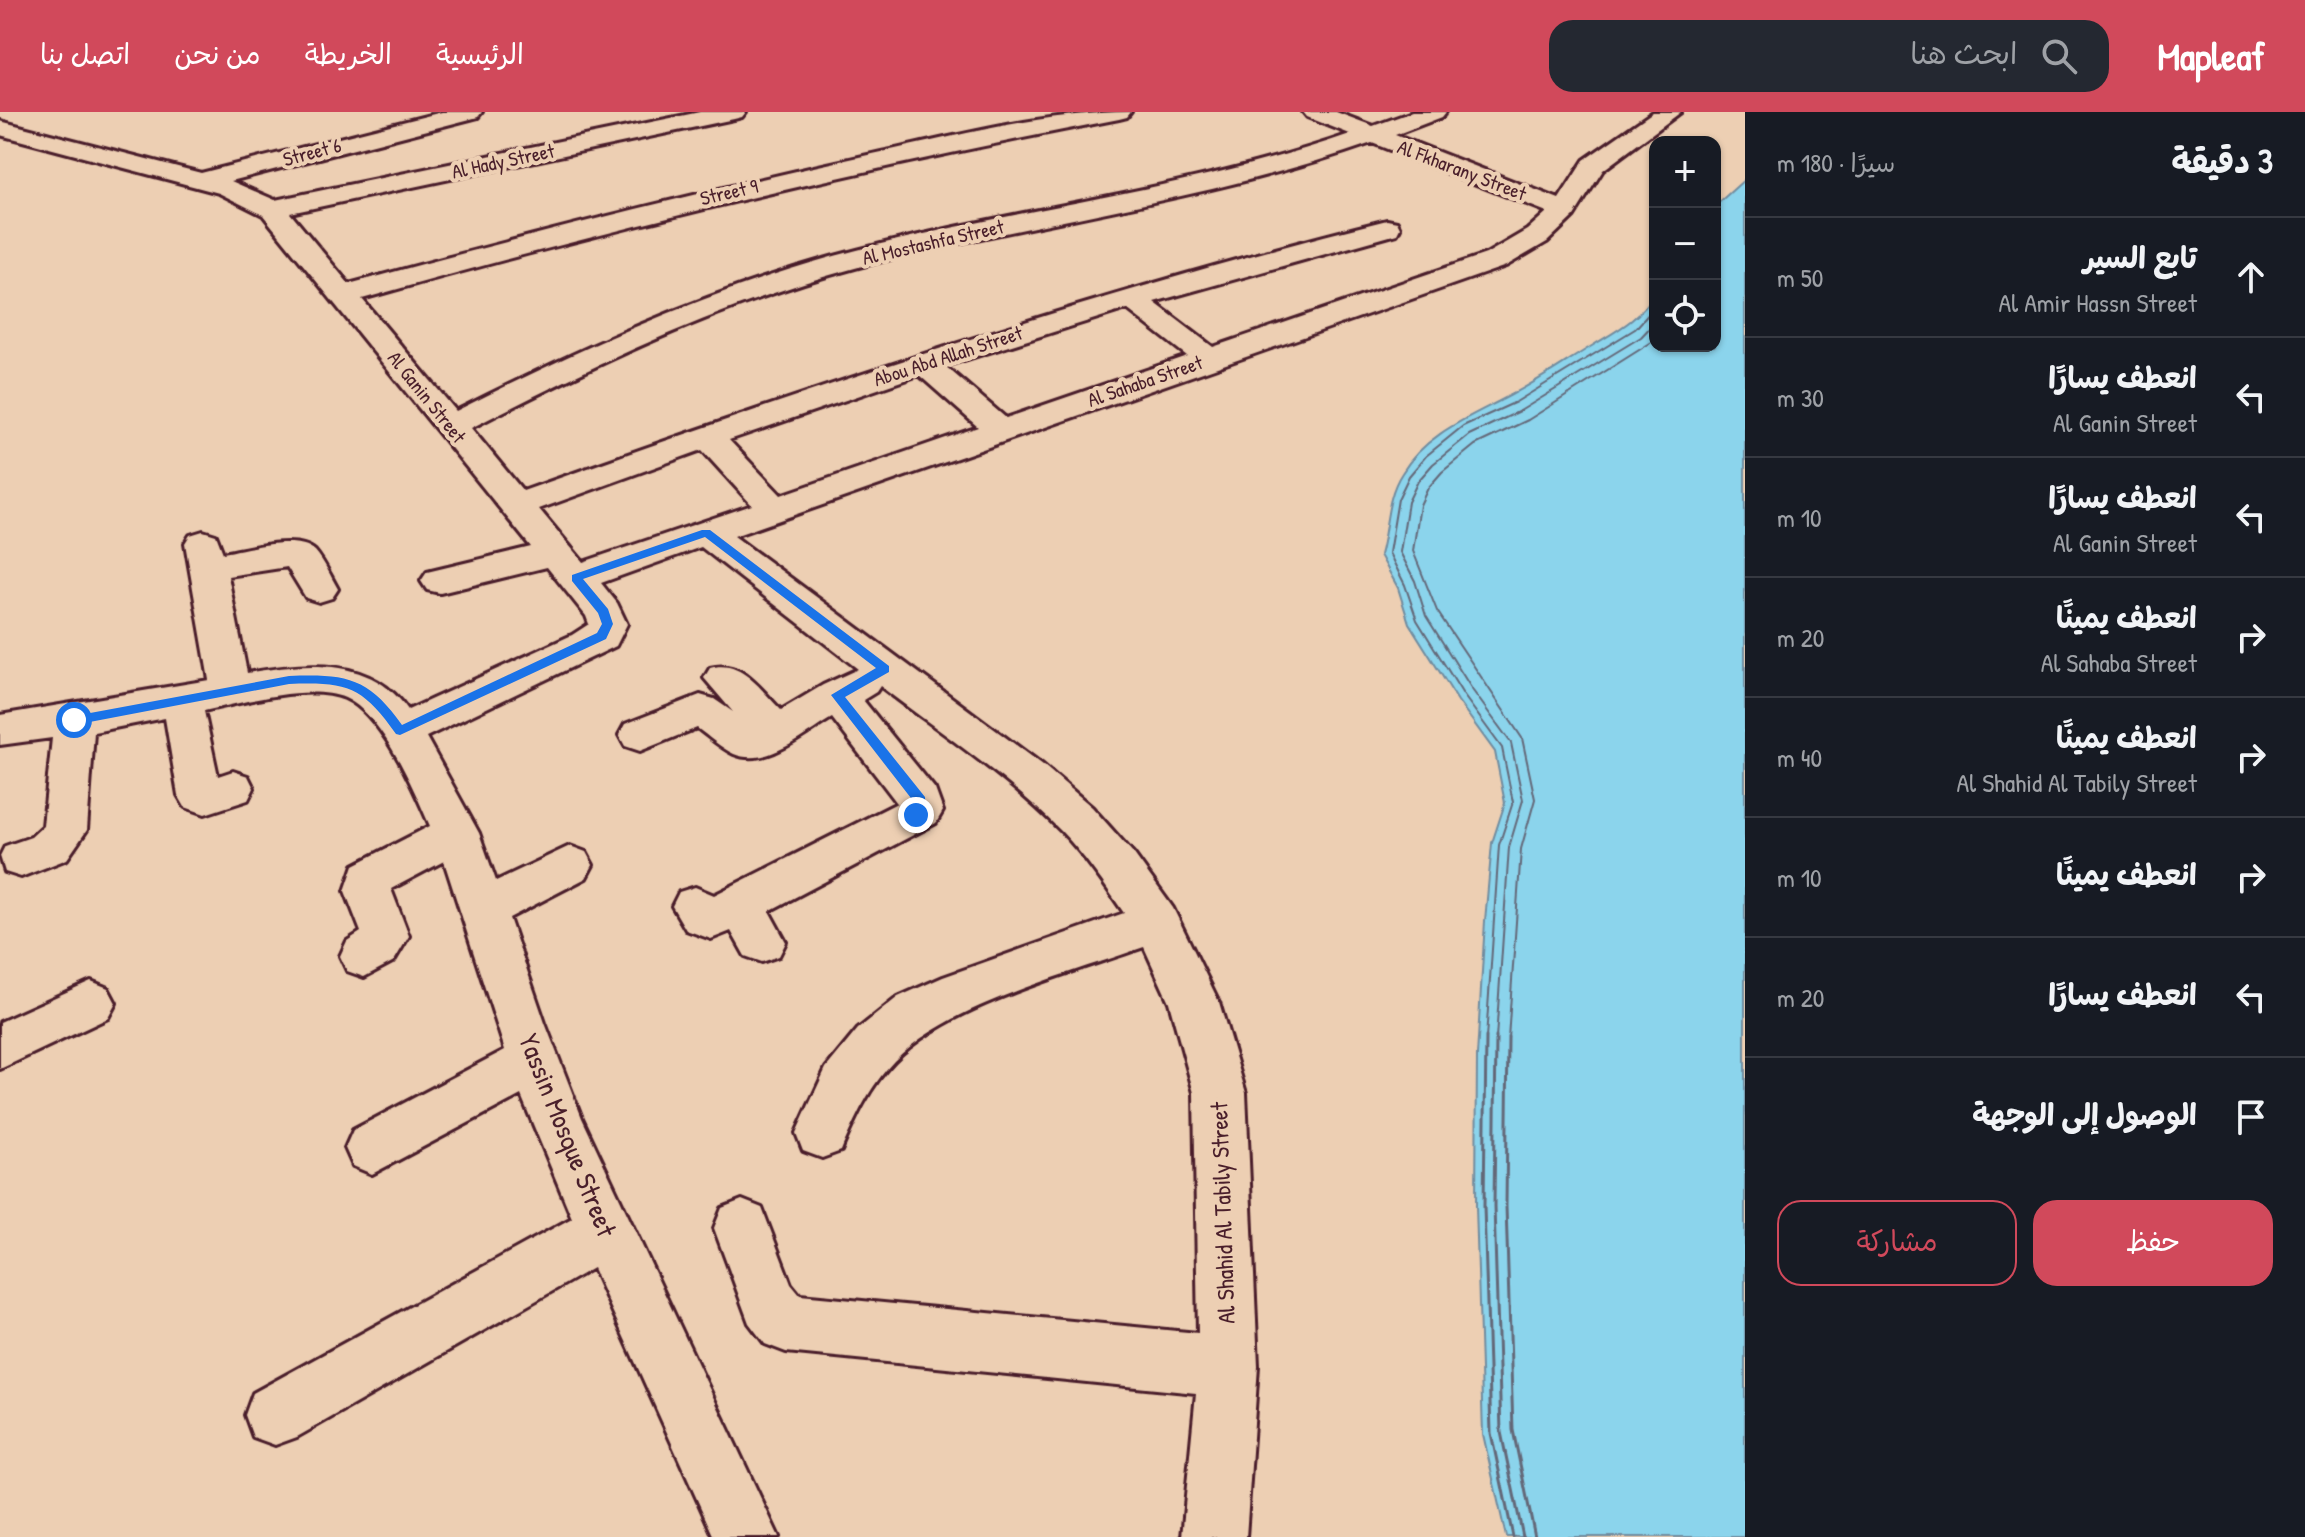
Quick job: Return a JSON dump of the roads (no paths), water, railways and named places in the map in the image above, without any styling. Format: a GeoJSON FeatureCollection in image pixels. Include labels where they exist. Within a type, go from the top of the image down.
{"type":"FeatureCollection","features":[{"type":"Feature","properties":{"kind":"street","name":"Street 6"},"geometry":{"type":"LineString","coordinates":[[201,181],[470,112]]}},
{"type":"Feature","properties":{"kind":"street","name":"Al Hady Street"},"geometry":{"type":"LineString","coordinates":[[272,209],[734,112]]}},
{"type":"Feature","properties":{"kind":"street","name":"Street 9"},"geometry":{"type":"LineString","coordinates":[[343,295],[667,206],[922,149],[1119,112]]}},
{"type":"Feature","properties":{"kind":"street","name":"Al Fkharany Street"},"geometry":{"type":"LineString","coordinates":[[1315,112],[1565,210]]}},
{"type":"Feature","properties":{"kind":"street","name":"Al Mostashfa Street"},"geometry":{"type":"LineString","coordinates":[[450,426],[555,372],[652,329],[814,272],[934,240],[1218,182],[1371,135],[1434,112]]}},
{"type":"Feature","properties":{"kind":"street","name":"Al Sahaba Street"},"geometry":{"type":"LineString","coordinates":[[440,581],[566,565],[706,533],[1496,260],[1537,236],[1565,210],[1593,165],[1669,112]]}},
{"type":"Feature","properties":{"kind":"street","name":"Al Ganin Street"},"geometry":{"type":"LineString","coordinates":[[0,128],[228,188],[272,209],[604,612],[608,624],[602,636],[400,731]]}},
{"type":"Feature","properties":{"kind":"street"},"geometry":{"type":"LineString","coordinates":[[160,171],[247,144]]}},
{"type":"Feature","properties":{"kind":"street","name":"Abou Abd Allah Street"},"geometry":{"type":"LineString","coordinates":[[517,505],[707,436],[924,364],[1132,299],[1387,228]]}},
{"type":"Feature","properties":{"kind":"street"},"geometry":{"type":"LineString","coordinates":[[1132,299],[1209,359]]}},
{"type":"Feature","properties":{"kind":"street"},"geometry":{"type":"LineString","coordinates":[[924,364],[1002,431]]}},
{"type":"Feature","properties":{"kind":"street"},"geometry":{"type":"LineString","coordinates":[[707,436],[775,509]]}},
{"type":"Feature","properties":{"kind":"street","name":"Al Shahid Al Tabily Street"},"geometry":{"type":"LineString","coordinates":[[706,533],[1028,777],[1076,819],[1118,867],[1156,922],[1194,1002],[1220,1093],[1228,1366],[1214,1537]]}},
{"type":"Feature","properties":{"kind":"street"},"geometry":{"type":"LineString","coordinates":[[231,692],[205,555],[294,554],[303,561],[319,589]]}},
{"type":"Feature","properties":{"kind":"street"},"geometry":{"type":"LineString","coordinates":[[640,735],[702,710],[750,743],[756,743],[885,669]]}},
{"type":"Feature","properties":{"kind":"street"},"geometry":{"type":"LineString","coordinates":[[724,678],[776,730]]}},
{"type":"Feature","properties":{"kind":"street","name":"Yassin Mosque Street"},"geometry":{"type":"LineString","coordinates":[[0,730],[74,720],[289,680],[325,679],[356,686],[379,702],[428,775],[457,833],[485,908],[534,1061],[606,1230],[747,1537]]}},
{"type":"Feature","properties":{"kind":"street"},"geometry":{"type":"LineString","coordinates":[[731,922],[921,811],[920,801],[837,695]]}},
{"type":"Feature","properties":{"kind":"street"},"geometry":{"type":"LineString","coordinates":[[182,701],[200,795],[205,797],[233,788]]}},
{"type":"Feature","properties":{"kind":"street"},"geometry":{"type":"LineString","coordinates":[[21,859],[45,852],[59,842],[65,830],[74,720]]}},
{"type":"Feature","properties":{"kind":"street"},"geometry":{"type":"LineString","coordinates":[[364,956],[377,947],[385,936],[384,925],[367,889],[370,878],[457,833]]}},
{"type":"Feature","properties":{"kind":"street"},"geometry":{"type":"LineString","coordinates":[[485,908],[570,865]]}},
{"type":"Feature","properties":{"kind":"street"},"geometry":{"type":"LineString","coordinates":[[822,1133],[844,1085],[876,1045],[915,1013],[960,992],[1156,922]]}},
{"type":"Feature","properties":{"kind":"street"},"geometry":{"type":"LineString","coordinates":[[0,1046],[91,1003]]}},
{"type":"Feature","properties":{"kind":"street"},"geometry":{"type":"LineString","coordinates":[[372,1148],[534,1061]]}},
{"type":"Feature","properties":{"kind":"street"},"geometry":{"type":"LineString","coordinates":[[742,1228],[769,1303],[786,1323],[1228,1366]]}},
{"type":"Feature","properties":{"kind":"street"},"geometry":{"type":"LineString","coordinates":[[275,1415],[606,1230]]}},
{"type":"Feature","properties":{"kind":"water"},"geometry":{"type":"Polygon","coordinates":[[[1745,179],[1745,1537],[1506,1537],[1483,1434],[1476,1206],[1477,1056],[1485,921],[1492,843],[1505,803],[1495,752],[1458,701],[1409,623],[1398,588],[1380,555],[1397,482],[1424,447],[1451,427],[1532,383],[1620,328],[1649,302],[1649,352],[1721,352],[1721,201],[1745,179]]]}}]}
